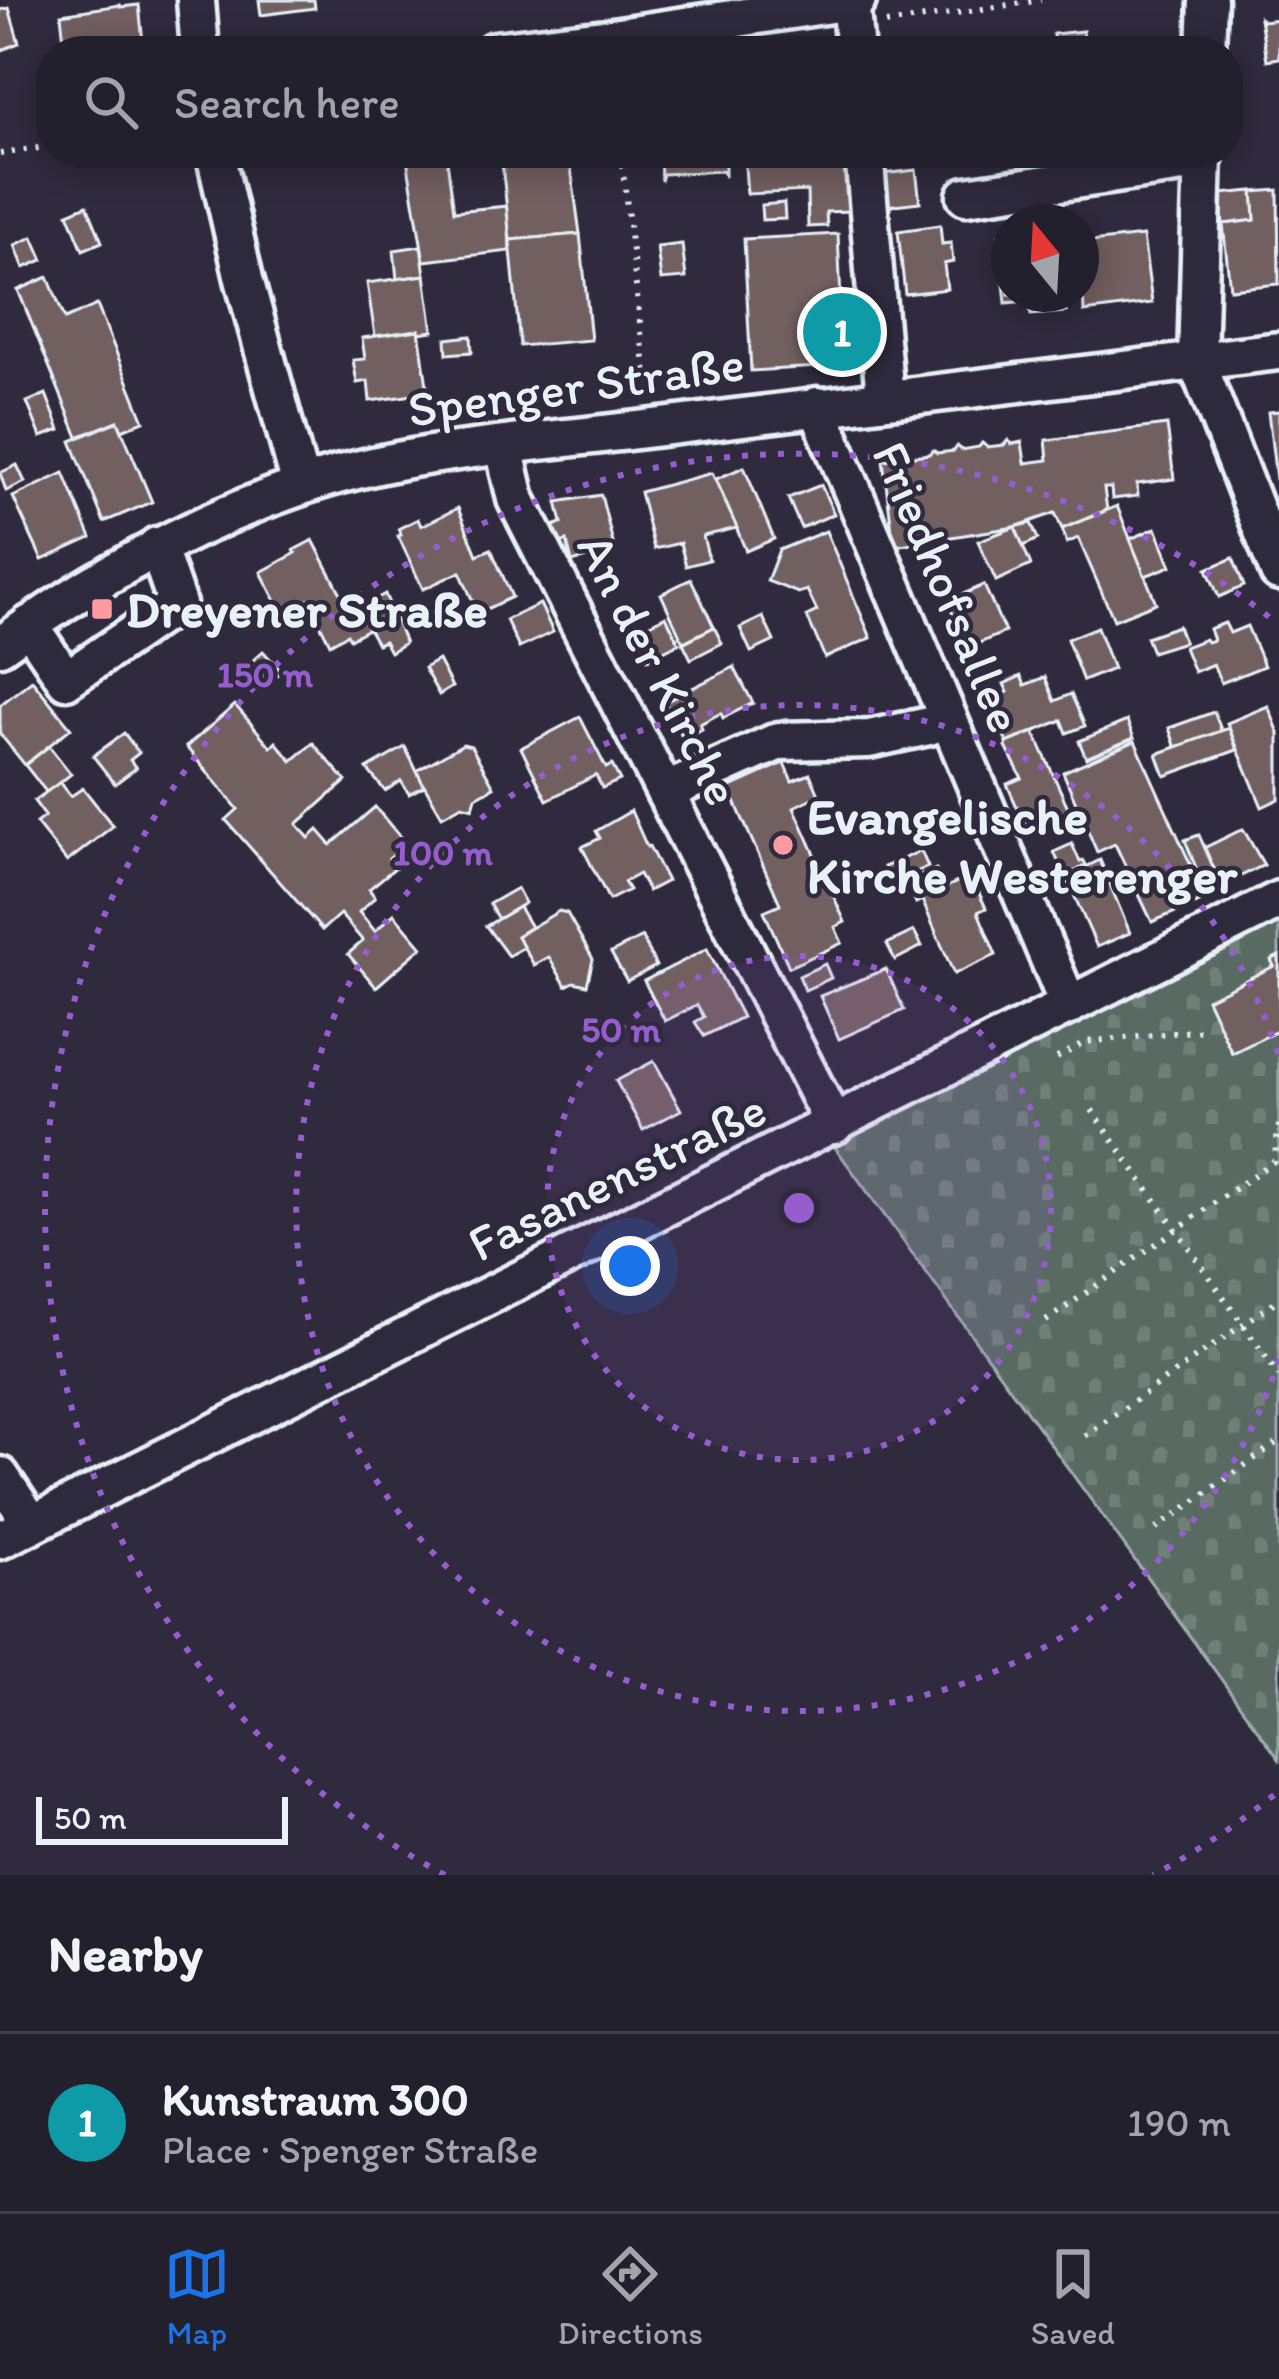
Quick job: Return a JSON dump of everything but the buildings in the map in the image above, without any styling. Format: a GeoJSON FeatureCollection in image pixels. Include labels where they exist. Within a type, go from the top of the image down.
{"type":"FeatureCollection","features":[{"type":"Feature","properties":{"kind":"street"},"geometry":{"type":"LineString","coordinates":[[196,0],[199,36]]}},
{"type":"Feature","properties":{"kind":"street"},"geometry":{"type":"LineString","coordinates":[[1207,36],[1208,0]]}},
{"type":"Feature","properties":{"kind":"street"},"geometry":{"type":"LineString","coordinates":[[573,36],[700,12],[854,1],[854,36]]}},
{"type":"Feature","properties":{"kind":"street"},"geometry":{"type":"LineString","coordinates":[[218,168],[301,486]]}},
{"type":"Feature","properties":{"kind":"street"},"geometry":{"type":"LineString","coordinates":[[865,168],[885,398]]}},
{"type":"Feature","properties":{"kind":"street"},"geometry":{"type":"LineString","coordinates":[[966,196],[1136,168]]}},
{"type":"Feature","properties":{"kind":"street"},"geometry":{"type":"LineString","coordinates":[[1203,168],[1197,362],[1279,572]]}},
{"type":"Feature","properties":{"kind":"street","name":"Spenger Straße"},"geometry":{"type":"LineString","coordinates":[[15,635],[158,546],[229,513],[301,486],[393,462],[1279,351]]}},
{"type":"Feature","properties":{"kind":"street","name":"Friedhofsallee"},"geometry":{"type":"LineString","coordinates":[[817,406],[1069,1006]]}},
{"type":"Feature","properties":{"kind":"street","name":"An der Kirche"},"geometry":{"type":"LineString","coordinates":[[504,447],[516,499],[834,1125]]}},
{"type":"Feature","properties":{"kind":"street"},"geometry":{"type":"LineString","coordinates":[[15,635],[66,680],[177,604],[158,546]]}},
{"type":"Feature","properties":{"kind":"street"},"geometry":{"type":"LineString","coordinates":[[665,791],[779,741],[868,739],[948,718]]}},
{"type":"Feature","properties":{"kind":"street","name":"Fasanenstraße"},"geometry":{"type":"LineString","coordinates":[[16,1532],[1279,901]]}},
{"type":"Feature","properties":{"kind":"street"},"geometry":{"type":"LineString","coordinates":[[0,1476],[16,1532]]}},
{"type":"Feature","properties":{"kind":"path"},"geometry":{"type":"LineString","coordinates":[[0,154],[36,148]]}},
{"type":"Feature","properties":{"kind":"path"},"geometry":{"type":"LineString","coordinates":[[623,168],[652,428]]}},
{"type":"Feature","properties":{"kind":"path"},"geometry":{"type":"LineString","coordinates":[[1057,1058],[1085,1042],[1203,1030]]}},
{"type":"Feature","properties":{"kind":"path"},"geometry":{"type":"LineString","coordinates":[[1092,1110],[1279,1376]]}},
{"type":"Feature","properties":{"kind":"path"},"geometry":{"type":"LineString","coordinates":[[1046,1321],[1274,1161],[1279,1124]]}},
{"type":"Feature","properties":{"kind":"path"},"geometry":{"type":"LineString","coordinates":[[1085,1436],[1279,1299]]}},
{"type":"Feature","properties":{"kind":"path"},"geometry":{"type":"LineString","coordinates":[[1156,1529],[1279,1441]]}},
{"type":"Feature","properties":{"kind":"green space"},"geometry":{"type":"Polygon","coordinates":[[[1279,921],[1279,1759],[832,1143],[1279,921]]]}},
{"type":"Feature","properties":{"kind":"place","name":"Kunstraum 300"},"geometry":{"type":"Point","coordinates":[842,332]}},
{"type":"Feature","properties":{"kind":"place","name":"Dreyener Straße"},"geometry":{"type":"Point","coordinates":[102,609]}},
{"type":"Feature","properties":{"kind":"place","name":"Evangelische Kirche Westerenger"},"geometry":{"type":"Point","coordinates":[783,845]}}]}
